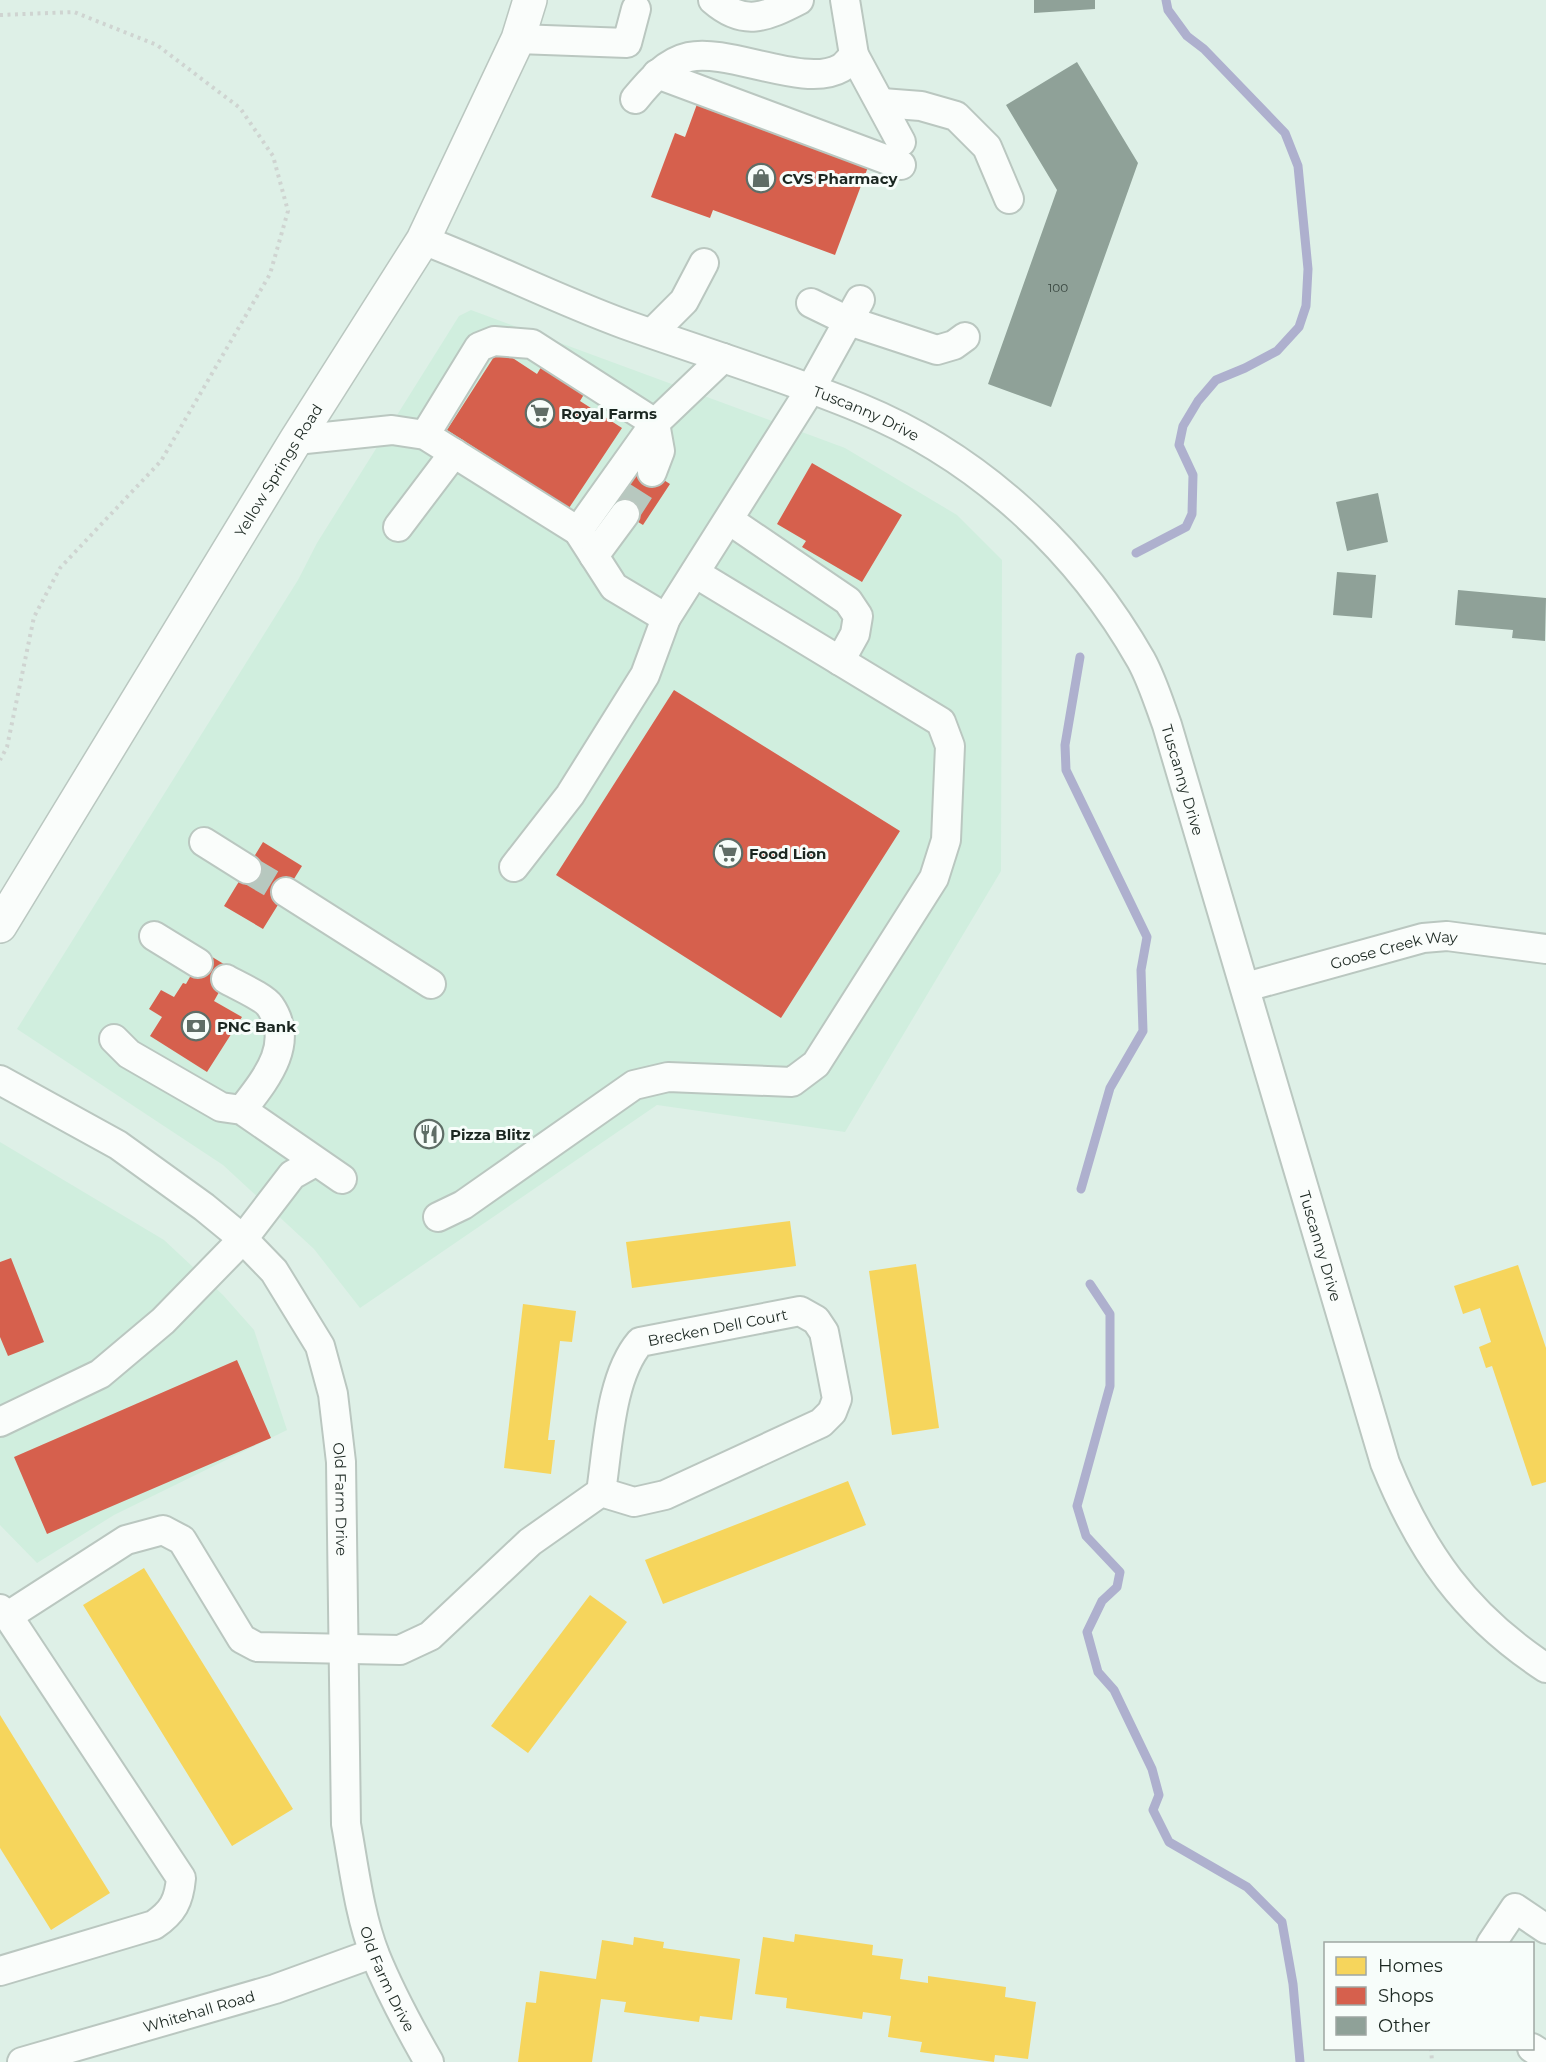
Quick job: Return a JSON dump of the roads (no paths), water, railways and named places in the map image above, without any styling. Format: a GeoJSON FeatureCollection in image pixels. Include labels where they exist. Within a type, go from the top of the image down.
{"type":"FeatureCollection","features":[{"type":"Feature","properties":{"kind":"main road","name":"Yellow Springs Road"},"geometry":{"type":"LineString","coordinates":[[0,926],[296,440],[423,240],[518,39],[530,0]]}},
{"type":"Feature","properties":{"kind":"street"},"geometry":{"type":"LineString","coordinates":[[713,0],[737,16],[754,17],[770,15],[799,0]]}},
{"type":"Feature","properties":{"kind":"street"},"geometry":{"type":"LineString","coordinates":[[646,86],[901,154],[882,103],[854,55],[845,0]]}},
{"type":"Feature","properties":{"kind":"street"},"geometry":{"type":"LineString","coordinates":[[636,9],[627,43],[646,86]]}},
{"type":"Feature","properties":{"kind":"street"},"geometry":{"type":"LineString","coordinates":[[518,39],[627,43]]}},
{"type":"Feature","properties":{"kind":"street"},"geometry":{"type":"LineString","coordinates":[[646,86],[690,56],[729,60],[788,71],[821,73],[840,69],[854,55]]}},
{"type":"Feature","properties":{"kind":"street"},"geometry":{"type":"LineString","coordinates":[[882,103],[921,106],[956,116],[987,147],[1009,199]]}},
{"type":"Feature","properties":{"kind":"street","name":"Tuscanny Drive"},"geometry":{"type":"LineString","coordinates":[[423,240],[489,265],[553,296],[861,409],[954,458],[1030,516],[1093,588],[1142,663],[1167,724],[1384,1463],[1405,1514],[1435,1561],[1469,1605],[1511,1645],[1546,1668]]}},
{"type":"Feature","properties":{"kind":"street"},"geometry":{"type":"LineString","coordinates":[[652,333],[684,301],[704,263]]}},
{"type":"Feature","properties":{"kind":"street"},"geometry":{"type":"LineString","coordinates":[[811,303],[853,310],[937,350],[954,345],[965,337]]}},
{"type":"Feature","properties":{"kind":"street"},"geometry":{"type":"LineString","coordinates":[[514,867],[570,795],[645,675],[666,618],[810,390],[853,310]]}},
{"type":"Feature","properties":{"kind":"street"},"geometry":{"type":"LineString","coordinates":[[426,435],[479,347],[494,341],[531,344],[656,423],[660,451],[652,472]]}},
{"type":"Feature","properties":{"kind":"street"},"geometry":{"type":"LineString","coordinates":[[578,531],[656,423],[723,358]]}},
{"type":"Feature","properties":{"kind":"street"},"geometry":{"type":"LineString","coordinates":[[296,440],[392,429],[426,435],[578,531],[614,587],[666,618]]}},
{"type":"Feature","properties":{"kind":"street"},"geometry":{"type":"LineString","coordinates":[[398,527],[454,453]]}},
{"type":"Feature","properties":{"kind":"street"},"geometry":{"type":"LineString","coordinates":[[594,556],[625,514]]}},
{"type":"Feature","properties":{"kind":"street"},"geometry":{"type":"LineString","coordinates":[[729,520],[848,601],[858,616],[855,634],[840,661]]}},
{"type":"Feature","properties":{"kind":"street"},"geometry":{"type":"LineString","coordinates":[[438,1217],[463,1205],[634,1085],[668,1077],[792,1082],[816,1064],[934,878],[946,840],[950,746],[941,722],[695,573]]}},
{"type":"Feature","properties":{"kind":"street"},"geometry":{"type":"LineString","coordinates":[[204,842],[247,869]]}},
{"type":"Feature","properties":{"kind":"street"},"geometry":{"type":"LineString","coordinates":[[286,892],[352,931],[431,984]]}},
{"type":"Feature","properties":{"kind":"street"},"geometry":{"type":"LineString","coordinates":[[154,936],[198,963]]}},
{"type":"Feature","properties":{"kind":"street","name":"Goose Creek Way"},"geometry":{"type":"LineString","coordinates":[[1245,987],[1423,938],[1447,936],[1546,949]]}},
{"type":"Feature","properties":{"kind":"street"},"geometry":{"type":"LineString","coordinates":[[226,979],[269,1004],[278,1027],[281,1049],[257,1090],[242,1110]]}},
{"type":"Feature","properties":{"kind":"street"},"geometry":{"type":"LineString","coordinates":[[114,1039],[129,1054],[221,1107],[242,1110],[342,1179]]}},
{"type":"Feature","properties":{"kind":"street","name":"Old Farm Drive"},"geometry":{"type":"LineString","coordinates":[[0,1080],[118,1145],[204,1207],[243,1239],[274,1271],[297,1305],[320,1346],[333,1394],[341,1462],[346,1824],[356,1880],[374,1953],[402,2014],[429,2062]]}},
{"type":"Feature","properties":{"kind":"street"},"geometry":{"type":"LineString","coordinates":[[0,1422],[100,1374],[163,1321],[243,1239],[292,1175],[315,1162]]}},
{"type":"Feature","properties":{"kind":"street","name":"Brecken Dell Court"},"geometry":{"type":"LineString","coordinates":[[800,1311],[816,1320],[824,1332],[837,1399],[832,1412],[821,1423],[665,1495],[634,1502],[601,1492],[619,1382],[629,1354],[640,1342],[800,1311]]}},
{"type":"Feature","properties":{"kind":"street"},"geometry":{"type":"LineString","coordinates":[[0,1971],[154,1925],[170,1914],[179,1898],[181,1878],[4,1612],[126,1540],[163,1530],[182,1540],[242,1639],[256,1647],[342,1651],[400,1650],[430,1636],[530,1542],[601,1492]]}},
{"type":"Feature","properties":{"kind":"street"},"geometry":{"type":"LineString","coordinates":[[1492,1942],[1515,1908],[1546,1929]]}},
{"type":"Feature","properties":{"kind":"street","name":"Whitehall Road"},"geometry":{"type":"LineString","coordinates":[[22,2062],[275,1989],[374,1953]]}},
{"type":"Feature","properties":{"kind":"waterway"},"geometry":{"type":"LineString","coordinates":[[1136,553],[1186,527],[1192,514],[1193,475],[1179,445],[1183,426],[1198,401],[1216,380],[1277,351],[1299,327],[1306,306],[1308,269],[1298,166],[1285,133],[1204,49],[1187,36],[1168,10],[1166,0]]}},
{"type":"Feature","properties":{"kind":"waterway"},"geometry":{"type":"LineString","coordinates":[[1080,657],[1065,745],[1066,770],[1147,937],[1141,970],[1143,1031],[1110,1088],[1081,1189]]}},
{"type":"Feature","properties":{"kind":"waterway"},"geometry":{"type":"LineString","coordinates":[[1090,1284],[1110,1314],[1110,1386],[1077,1506],[1086,1536],[1120,1572],[1117,1587],[1102,1601],[1087,1632],[1098,1672],[1114,1690],[1152,1769],[1159,1795],[1153,1810],[1169,1842],[1247,1887],[1282,1922],[1293,1984],[1300,2062]]}},
{"type":"Feature","properties":{"kind":"tunnel"},"geometry":{"type":"LineString","coordinates":[[625,514],[652,472]]}},
{"type":"Feature","properties":{"kind":"tunnel"},"geometry":{"type":"LineString","coordinates":[[247,869],[286,892]]}},
{"type":"Feature","properties":{"kind":"place","name":"CVS Pharmacy"},"geometry":{"type":"Point","coordinates":[761,178]}},
{"type":"Feature","properties":{"kind":"place","name":"Royal Farms"},"geometry":{"type":"Point","coordinates":[540,413]}},
{"type":"Feature","properties":{"kind":"place","name":"Food Lion"},"geometry":{"type":"Point","coordinates":[728,853]}},
{"type":"Feature","properties":{"kind":"place","name":"PNC Bank"},"geometry":{"type":"Point","coordinates":[196,1026]}},
{"type":"Feature","properties":{"kind":"place","name":"Pizza Blitz"},"geometry":{"type":"Point","coordinates":[429,1134]}}]}
